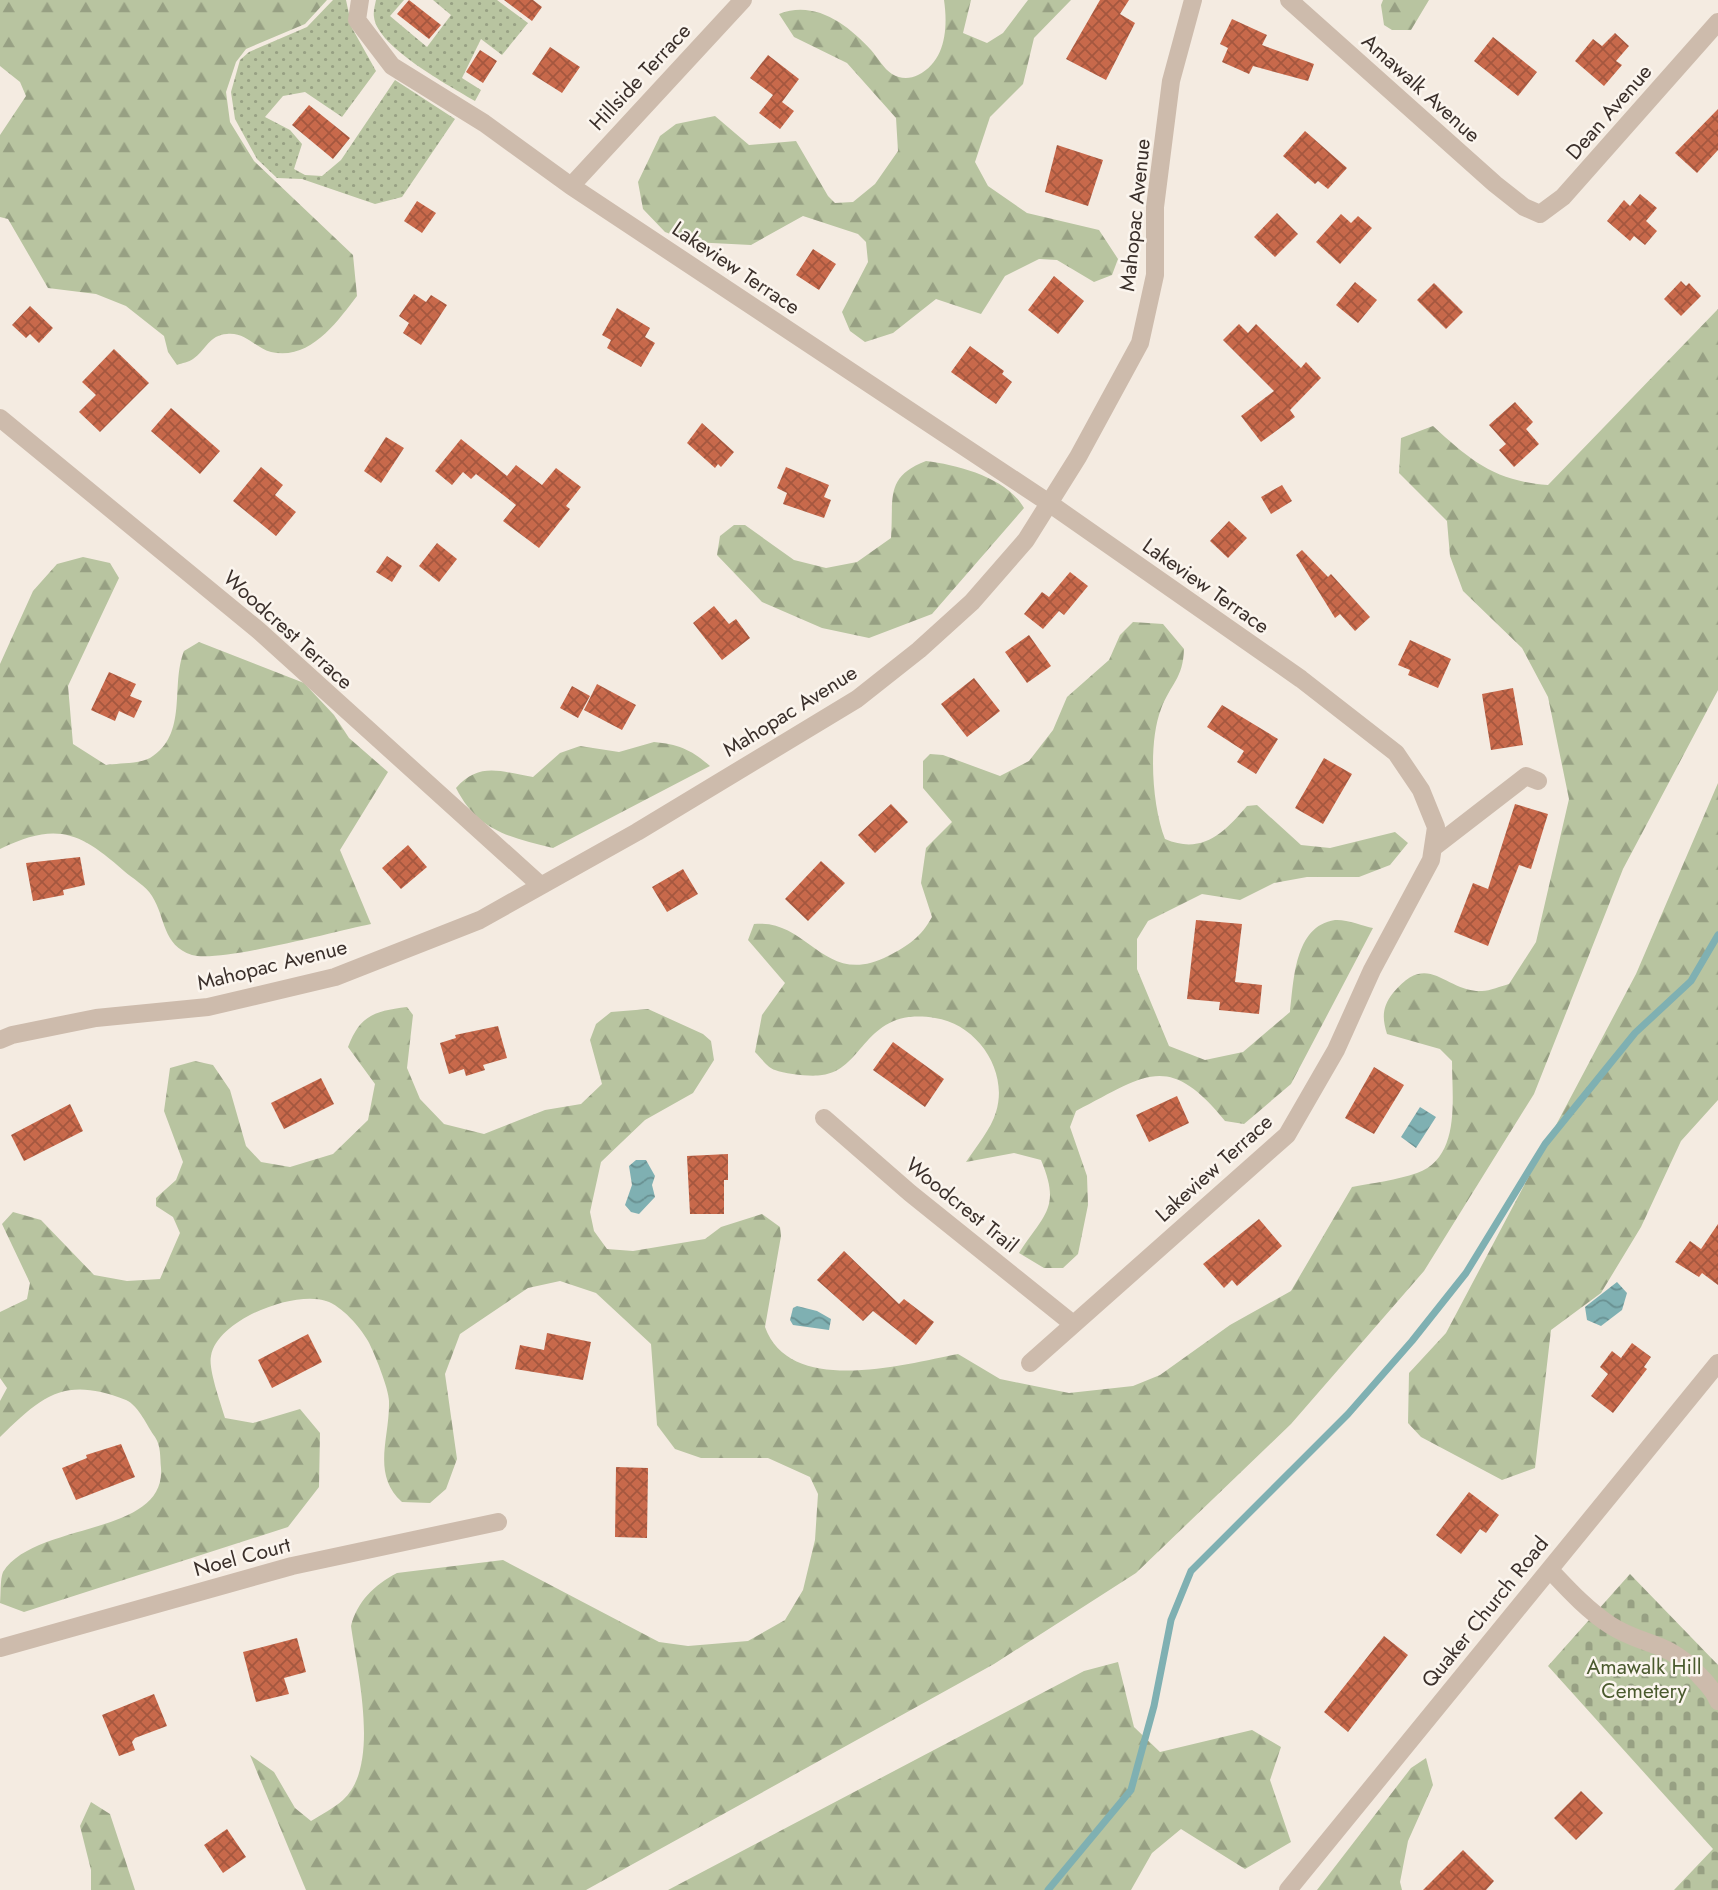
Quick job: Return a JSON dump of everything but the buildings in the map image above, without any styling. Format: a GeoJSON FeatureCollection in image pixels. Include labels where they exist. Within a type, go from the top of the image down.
{"type":"FeatureCollection","features":[{"type":"Feature","properties":{"kind":"street","name":"Lakeview Terrace"},"geometry":{"type":"LineString","coordinates":[[359,0],[357,20],[392,66],[484,123],[571,186],[1049,503],[1301,679],[1396,753],[1421,790],[1436,827],[1431,860],[1373,970],[1336,1050],[1287,1135],[1030,1363]]}},
{"type":"Feature","properties":{"kind":"street","name":"Hillside Terrace"},"geometry":{"type":"LineString","coordinates":[[571,186],[743,0]]}},
{"type":"Feature","properties":{"kind":"street","name":"Mahopac Avenue"},"geometry":{"type":"LineString","coordinates":[[0,1040],[12,1035],[96,1018],[208,1007],[335,976],[480,920],[539,884],[637,832],[857,699],[972,602],[1026,540],[1078,457],[1140,344],[1155,275],[1155,207],[1171,81],[1193,0]]}},
{"type":"Feature","properties":{"kind":"street","name":"Amawalk Avenue"},"geometry":{"type":"LineString","coordinates":[[1289,0],[1524,207]]}},
{"type":"Feature","properties":{"kind":"street","name":"Dean Avenue"},"geometry":{"type":"LineString","coordinates":[[1524,207],[1540,214],[1563,197],[1718,22]]}},
{"type":"Feature","properties":{"kind":"street","name":"Woodcrest Terrace"},"geometry":{"type":"LineString","coordinates":[[0,418],[258,630],[539,884]]}},
{"type":"Feature","properties":{"kind":"street"},"geometry":{"type":"LineString","coordinates":[[1433,848],[1526,776],[1538,781]]}},
{"type":"Feature","properties":{"kind":"street","name":"Woodcrest Trail"},"geometry":{"type":"LineString","coordinates":[[824,1118],[910,1193],[1073,1324]]}},
{"type":"Feature","properties":{"kind":"street","name":"Quaker Church Road"},"geometry":{"type":"LineString","coordinates":[[1288,1890],[1718,1363]]}},
{"type":"Feature","properties":{"kind":"street","name":"Noel Court"},"geometry":{"type":"LineString","coordinates":[[0,1648],[292,1566],[498,1522]]}},
{"type":"Feature","properties":{"kind":"street"},"geometry":{"type":"LineString","coordinates":[[1550,1570],[1580,1601],[1611,1626],[1668,1648],[1689,1664],[1715,1693],[1718,1701]]}},
{"type":"Feature","properties":{"kind":"green space"},"geometry":{"type":"Polygon","coordinates":[[[0,0],[327,0],[305,24],[246,49],[236,62],[226,92],[230,122],[254,161],[353,255],[357,296],[331,328],[310,345],[285,353],[265,350],[240,335],[221,335],[193,359],[177,365],[168,352],[164,336],[126,306],[96,294],[48,288],[8,219],[0,217],[0,135],[26,96],[20,82],[0,66],[0,0]]]}},
{"type":"Feature","properties":{"kind":"green space"},"geometry":{"type":"Polygon","coordinates":[[[333,0],[346,0],[352,28],[376,71],[342,117],[305,92],[283,96],[265,117],[290,130],[302,144],[294,169],[305,175],[322,176],[341,160],[395,80],[455,119],[402,197],[375,204],[302,179],[277,178],[257,159],[235,119],[231,92],[240,60],[249,52],[307,27],[333,0]]]}},
{"type":"Feature","properties":{"kind":"green space"},"geometry":{"type":"Polygon","coordinates":[[[376,0],[404,0],[390,16],[427,47],[451,15],[433,0],[497,0],[528,23],[502,55],[481,39],[462,78],[481,90],[475,101],[416,65],[388,41],[378,29],[374,17],[376,0]]]}},
{"type":"Feature","properties":{"kind":"green space"},"geometry":{"type":"Polygon","coordinates":[[[944,0],[971,0],[963,33],[987,43],[1003,33],[1028,0],[1071,0],[1034,38],[1023,84],[990,117],[975,162],[988,186],[1027,213],[1099,230],[1118,259],[1112,275],[1094,282],[1057,260],[1039,259],[1005,276],[981,314],[936,299],[893,333],[865,342],[850,331],[842,312],[868,262],[866,242],[858,234],[803,216],[751,245],[692,242],[665,232],[643,209],[638,182],[660,136],[676,124],[715,116],[749,145],[796,141],[828,196],[835,203],[853,202],[875,184],[898,151],[896,118],[847,63],[794,37],[779,14],[805,10],[830,17],[862,40],[889,72],[908,78],[927,69],[940,52],[946,21],[944,0]]]}},
{"type":"Feature","properties":{"kind":"green space"},"geometry":{"type":"Polygon","coordinates":[[[1383,0],[1429,0],[1411,30],[1392,30],[1384,25],[1381,5],[1383,0]]]}},
{"type":"Feature","properties":{"kind":"green space"},"geometry":{"type":"Polygon","coordinates":[[[1718,309],[1718,690],[1623,869],[1534,1094],[1424,1271],[1291,1424],[1136,1573],[994,1664],[586,1890],[306,1890],[250,1755],[274,1772],[295,1808],[311,1821],[343,1800],[354,1785],[361,1765],[364,1742],[364,1717],[351,1626],[362,1602],[374,1589],[397,1573],[503,1560],[659,1642],[688,1646],[748,1641],[785,1620],[803,1590],[815,1540],[818,1494],[810,1477],[768,1458],[701,1458],[675,1449],[657,1425],[651,1344],[596,1293],[560,1281],[528,1288],[460,1334],[445,1374],[457,1459],[446,1489],[430,1503],[402,1502],[387,1480],[384,1455],[389,1415],[388,1395],[374,1353],[360,1330],[344,1312],[326,1301],[295,1300],[277,1304],[242,1320],[227,1331],[216,1343],[211,1362],[225,1418],[253,1423],[300,1409],[320,1433],[319,1487],[288,1527],[24,1612],[0,1603],[3,1572],[19,1556],[42,1544],[122,1518],[143,1506],[157,1490],[161,1468],[157,1440],[139,1411],[126,1400],[105,1393],[71,1390],[56,1394],[29,1410],[0,1437],[0,1401],[7,1388],[0,1378],[0,1312],[27,1299],[30,1283],[2,1224],[13,1212],[41,1220],[94,1275],[127,1281],[160,1279],[180,1233],[173,1217],[156,1206],[156,1198],[176,1180],[183,1162],[164,1111],[170,1068],[195,1061],[213,1065],[230,1090],[246,1146],[261,1162],[290,1167],[333,1154],[368,1120],[375,1084],[348,1047],[364,1021],[386,1010],[407,1007],[413,1015],[407,1068],[420,1099],[444,1124],[484,1134],[545,1110],[581,1104],[602,1084],[590,1040],[596,1024],[611,1012],[648,1009],[703,1034],[711,1041],[714,1060],[693,1093],[645,1120],[601,1162],[590,1212],[594,1231],[607,1249],[633,1251],[705,1239],[721,1227],[762,1214],[780,1227],[781,1236],[765,1327],[778,1349],[798,1362],[823,1369],[851,1370],[909,1364],[958,1354],[1000,1379],[1069,1393],[1133,1386],[1160,1375],[1230,1325],[1291,1291],[1352,1187],[1417,1173],[1431,1165],[1441,1154],[1447,1141],[1453,1109],[1452,1061],[1440,1049],[1387,1034],[1385,1008],[1393,993],[1406,980],[1417,974],[1437,976],[1469,990],[1482,991],[1509,984],[1536,942],[1569,799],[1548,697],[1522,648],[1463,591],[1450,556],[1447,521],[1399,473],[1401,438],[1433,426],[1472,459],[1498,474],[1529,483],[1548,485],[1718,309]]]}},
{"type":"Feature","properties":{"kind":"green space"},"geometry":{"type":"Polygon","coordinates":[[[926,461],[967,470],[994,481],[1024,508],[932,614],[869,638],[822,628],[762,602],[717,555],[720,536],[734,525],[745,525],[794,560],[826,568],[857,562],[891,538],[892,501],[897,482],[903,474],[926,461]]]}},
{"type":"Feature","properties":{"kind":"green space"},"geometry":{"type":"Polygon","coordinates":[[[83,557],[110,563],[119,578],[68,686],[73,744],[106,765],[150,758],[162,748],[170,736],[184,651],[199,642],[304,683],[334,715],[349,738],[388,772],[340,850],[371,924],[252,951],[227,955],[192,955],[175,945],[170,938],[157,904],[149,892],[108,857],[80,839],[66,835],[37,835],[0,849],[0,664],[33,591],[57,564],[83,557]]]}},
{"type":"Feature","properties":{"kind":"green space"},"geometry":{"type":"Polygon","coordinates":[[[1133,622],[1163,624],[1184,649],[1179,674],[1161,709],[1154,739],[1153,774],[1157,810],[1165,839],[1178,843],[1201,843],[1221,833],[1247,806],[1257,805],[1301,845],[1330,848],[1395,832],[1408,843],[1390,865],[1359,877],[1307,877],[1274,883],[1240,900],[1202,894],[1148,921],[1137,939],[1137,969],[1169,1046],[1205,1060],[1243,1052],[1290,1012],[1299,957],[1311,933],[1321,924],[1339,920],[1373,928],[1291,1084],[1244,1124],[1225,1121],[1188,1085],[1171,1078],[1155,1076],[1139,1080],[1076,1111],[1070,1127],[1087,1176],[1088,1205],[1078,1254],[1063,1268],[1044,1268],[1019,1253],[1043,1219],[1050,1200],[1050,1189],[1041,1160],[1014,1153],[966,1162],[991,1125],[999,1096],[993,1066],[976,1040],[964,1029],[950,1022],[912,1017],[893,1021],[879,1029],[836,1071],[812,1076],[772,1069],[755,1052],[762,1015],[785,983],[748,940],[754,924],[773,925],[789,931],[832,959],[848,964],[866,964],[888,956],[913,940],[932,917],[921,883],[926,848],[952,822],[923,788],[923,761],[930,754],[943,755],[1000,776],[1029,761],[1053,730],[1067,697],[1109,660],[1120,635],[1133,622]]]}},
{"type":"Feature","properties":{"kind":"green space"},"geometry":{"type":"Polygon","coordinates":[[[654,742],[684,749],[710,766],[553,848],[496,830],[474,814],[456,788],[482,771],[501,771],[533,777],[560,753],[580,746],[619,752],[654,742]]]}},
{"type":"Feature","properties":{"kind":"green space"},"geometry":{"type":"Polygon","coordinates":[[[1718,783],[1718,1100],[1681,1141],[1641,1227],[1601,1293],[1551,1330],[1535,1468],[1502,1480],[1421,1437],[1408,1423],[1409,1373],[1446,1333],[1636,974],[1718,783]]]}},
{"type":"Feature","properties":{"kind":"green space","name":"Amawalk Hill Cemetery"},"geometry":{"type":"Polygon","coordinates":[[[1630,1574],[1718,1665],[1718,1890],[1674,1890],[1713,1849],[1548,1666],[1630,1574]]]}},
{"type":"Feature","properties":{"kind":"green space"},"geometry":{"type":"Polygon","coordinates":[[[1118,1662],[1134,1727],[1160,1752],[1252,1730],[1281,1747],[1270,1780],[1291,1842],[1245,1869],[1181,1829],[1152,1853],[1131,1890],[668,1890],[1084,1671],[1118,1662]]]}},
{"type":"Feature","properties":{"kind":"green space"},"geometry":{"type":"Polygon","coordinates":[[[1426,1758],[1433,1785],[1408,1841],[1400,1882],[1402,1890],[1317,1890],[1411,1768],[1426,1758]]]}},
{"type":"Feature","properties":{"kind":"green space"},"geometry":{"type":"Polygon","coordinates":[[[91,1802],[110,1814],[135,1890],[91,1890],[91,1870],[80,1826],[91,1802]]]}},
{"type":"Feature","properties":{"kind":"water"},"geometry":{"type":"Polygon","coordinates":[[[1420,1107],[1436,1117],[1416,1148],[1401,1137],[1420,1107]]]}},
{"type":"Feature","properties":{"kind":"water"},"geometry":{"type":"Polygon","coordinates":[[[636,1160],[646,1160],[655,1176],[652,1185],[655,1197],[639,1214],[631,1212],[625,1205],[632,1185],[629,1166],[636,1160]]]}},
{"type":"Feature","properties":{"kind":"water"},"geometry":{"type":"Polygon","coordinates":[[[1617,1282],[1627,1293],[1622,1310],[1601,1326],[1587,1320],[1585,1307],[1617,1282]]]}},
{"type":"Feature","properties":{"kind":"water"},"geometry":{"type":"Polygon","coordinates":[[[797,1306],[817,1311],[831,1319],[829,1330],[793,1325],[790,1320],[793,1308],[797,1306]]]}},
{"type":"Feature","properties":{"kind":"waterway"},"geometry":{"type":"LineString","coordinates":[[1048,1890],[1131,1790],[1154,1706],[1171,1620],[1191,1571],[1348,1414],[1412,1341],[1466,1273],[1545,1144],[1635,1033],[1691,981],[1718,935]]}}]}
